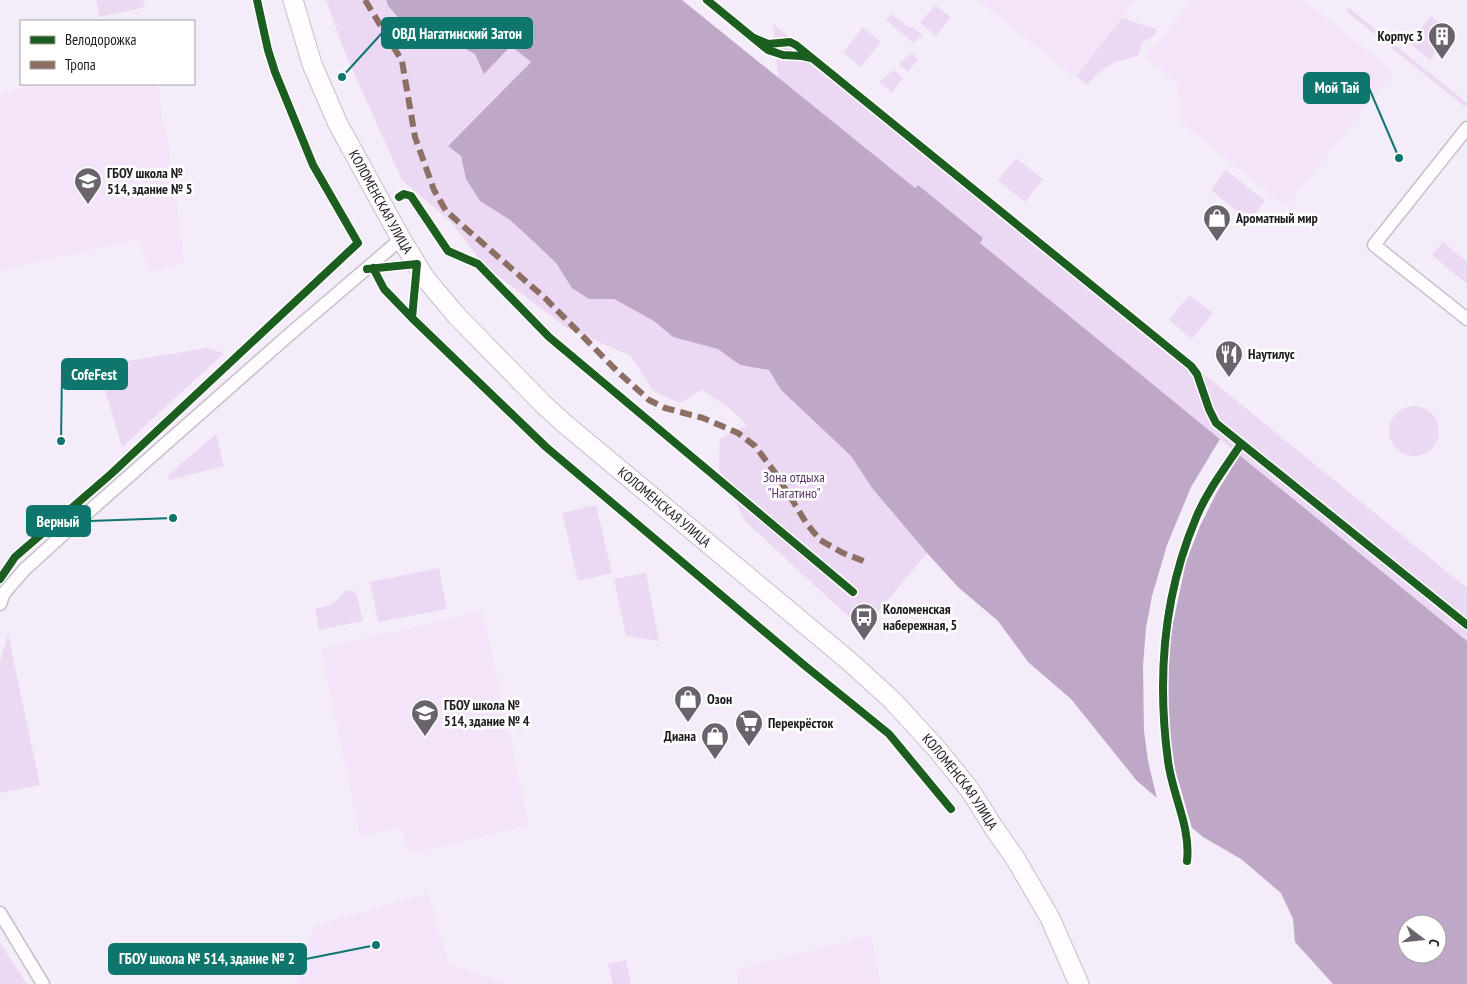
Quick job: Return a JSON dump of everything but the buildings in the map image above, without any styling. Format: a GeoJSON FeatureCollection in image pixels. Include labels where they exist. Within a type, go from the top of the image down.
{"type":"FeatureCollection","features":[{"type":"Feature","properties":{"kind":"street","name":"КОЛОМЕНСКАЯ УЛИЦА"},"geometry":{"type":"LineString","coordinates":[[293,0],[312,64],[338,124],[401,239],[426,278],[456,315],[544,404],[641,488],[849,661],[892,700],[936,748],[970,790],[1015,858],[1050,918],[1079,984]]}},
{"type":"Feature","properties":{"kind":"street"},"geometry":{"type":"LineString","coordinates":[[1467,128],[1374,245],[1467,320]]}},
{"type":"Feature","properties":{"kind":"street"},"geometry":{"type":"LineString","coordinates":[[0,604],[4,594],[39,556],[282,341],[401,239]]}},
{"type":"Feature","properties":{"kind":"street"},"geometry":{"type":"LineString","coordinates":[[0,913],[43,984]]}},
{"type":"Feature","properties":{"kind":"shaded area"},"geometry":{"type":"Polygon","coordinates":[[[386,0],[682,0],[915,188],[918,185],[983,238],[980,243],[1467,641],[1467,984],[1333,984],[1295,942],[1293,919],[1281,893],[1241,859],[1203,837],[1137,781],[1071,699],[1028,662],[998,621],[958,587],[872,488],[851,456],[781,390],[769,370],[740,365],[718,349],[673,337],[654,321],[614,299],[589,299],[572,288],[556,263],[510,220],[480,201],[466,179],[461,156],[448,146],[531,62],[511,46],[484,74],[475,54],[430,31],[402,22],[388,6],[386,0]]]}},
{"type":"Feature","properties":{"kind":"shaded area"},"geometry":{"type":"Polygon","coordinates":[[[978,0],[1136,0],[1074,77],[978,0]]]}},
{"type":"Feature","properties":{"kind":"shaded area"},"geometry":{"type":"Polygon","coordinates":[[[1192,0],[1304,0],[1394,72],[1286,207],[1182,123],[1177,83],[1146,58],[1192,0]]]}},
{"type":"Feature","properties":{"kind":"shaded area","name":"ГБОУ школа № 514, здание № 5"},"geometry":{"type":"Polygon","coordinates":[[[33,85],[158,85],[162,121],[166,131],[185,263],[148,272],[140,238],[0,271],[0,94],[33,85]]]}},
{"type":"Feature","properties":{"kind":"shaded area","name":"ГБОУ школа № 514, здание № 4"},"geometry":{"type":"Polygon","coordinates":[[[483,611],[529,825],[412,853],[399,828],[360,836],[321,649],[483,611]]]}},
{"type":"Feature","properties":{"kind":"shaded area"},"geometry":{"type":"Polygon","coordinates":[[[428,893],[449,964],[510,984],[296,984],[314,926],[428,893]]]}},
{"type":"Feature","properties":{"kind":"shaded area"},"geometry":{"type":"Polygon","coordinates":[[[871,936],[881,984],[738,984],[736,970],[871,936]]]}},
{"type":"Feature","properties":{"kind":"green space"},"geometry":{"type":"Polygon","coordinates":[[[96,0],[143,0],[145,7],[100,17],[96,0]]]}},
{"type":"Feature","properties":{"kind":"green space","name":"Зона отдыха \"Нагатино\""},"geometry":{"type":"Polygon","coordinates":[[[326,0],[386,0],[388,7],[402,22],[430,31],[475,54],[511,46],[531,62],[448,145],[461,156],[466,179],[480,201],[510,220],[533,241],[556,263],[573,288],[589,299],[614,299],[654,321],[673,337],[718,349],[740,365],[769,370],[781,390],[851,456],[872,488],[927,553],[863,630],[745,521],[719,469],[720,439],[747,425],[728,407],[702,390],[680,403],[653,391],[631,356],[567,328],[485,266],[449,220],[402,180],[345,53],[326,0]]]}},
{"type":"Feature","properties":{"kind":"green space"},"geometry":{"type":"Polygon","coordinates":[[[935,5],[951,17],[936,36],[920,23],[935,5]]]}},
{"type":"Feature","properties":{"kind":"green space"},"geometry":{"type":"Polygon","coordinates":[[[1349,8],[1467,103],[1465,107],[1346,11],[1349,8]]]}},
{"type":"Feature","properties":{"kind":"green space"},"geometry":{"type":"Polygon","coordinates":[[[891,14],[923,35],[913,43],[886,20],[891,14]]]}},
{"type":"Feature","properties":{"kind":"green space"},"geometry":{"type":"Polygon","coordinates":[[[1431,16],[1451,32],[1430,60],[1409,43],[1431,16]]]}},
{"type":"Feature","properties":{"kind":"green space"},"geometry":{"type":"Polygon","coordinates":[[[1122,18],[1158,30],[1153,36],[1142,43],[1139,55],[1110,65],[1087,85],[1076,76],[1122,18]]]}},
{"type":"Feature","properties":{"kind":"green space"},"geometry":{"type":"Polygon","coordinates":[[[773,24],[1467,588],[1467,641],[979,243],[983,239],[918,185],[915,189],[778,78],[773,24]]]}},
{"type":"Feature","properties":{"kind":"green space"},"geometry":{"type":"Polygon","coordinates":[[[863,27],[881,42],[861,67],[843,52],[863,27]]]}},
{"type":"Feature","properties":{"kind":"green space"},"geometry":{"type":"Polygon","coordinates":[[[912,53],[918,59],[908,72],[898,64],[912,53]]]}},
{"type":"Feature","properties":{"kind":"green space"},"geometry":{"type":"Polygon","coordinates":[[[893,70],[903,78],[892,93],[879,82],[893,70]]]}},
{"type":"Feature","properties":{"kind":"green space"},"geometry":{"type":"Polygon","coordinates":[[[1016,158],[1043,179],[1025,202],[998,180],[1016,158]]]}},
{"type":"Feature","properties":{"kind":"green space"},"geometry":{"type":"Polygon","coordinates":[[[1226,170],[1265,201],[1249,221],[1211,190],[1226,170]]]}},
{"type":"Feature","properties":{"kind":"green space"},"geometry":{"type":"Polygon","coordinates":[[[1443,242],[1467,261],[1467,284],[1432,255],[1443,242]]]}},
{"type":"Feature","properties":{"kind":"green space"},"geometry":{"type":"Polygon","coordinates":[[[1189,295],[1213,313],[1192,339],[1169,320],[1189,295]]]}},
{"type":"Feature","properties":{"kind":"green space"},"geometry":{"type":"Polygon","coordinates":[[[207,348],[224,353],[122,447],[98,366],[207,348]]]}},
{"type":"Feature","properties":{"kind":"green space"},"geometry":{"type":"Polygon","coordinates":[[[1409,406],[1419,406],[1432,413],[1439,426],[1439,436],[1432,449],[1419,456],[1409,456],[1400,452],[1393,445],[1389,436],[1389,426],[1393,417],[1400,410],[1409,406]]]}},
{"type":"Feature","properties":{"kind":"green space"},"geometry":{"type":"Polygon","coordinates":[[[216,434],[224,466],[169,480],[168,475],[216,434]]]}},
{"type":"Feature","properties":{"kind":"green space"},"geometry":{"type":"Polygon","coordinates":[[[596,505],[612,573],[578,581],[562,513],[596,505]]]}},
{"type":"Feature","properties":{"kind":"green space"},"geometry":{"type":"Polygon","coordinates":[[[439,568],[447,609],[378,622],[370,582],[439,568]]]}},
{"type":"Feature","properties":{"kind":"green space"},"geometry":{"type":"Polygon","coordinates":[[[646,573],[659,641],[626,636],[614,579],[646,573]]]}},
{"type":"Feature","properties":{"kind":"green space"},"geometry":{"type":"Polygon","coordinates":[[[346,590],[354,591],[357,595],[363,621],[319,630],[315,609],[333,603],[346,590]]]}},
{"type":"Feature","properties":{"kind":"green space"},"geometry":{"type":"Polygon","coordinates":[[[8,634],[40,785],[0,793],[0,662],[8,634]]]}},
{"type":"Feature","properties":{"kind":"green space"},"geometry":{"type":"Polygon","coordinates":[[[0,943],[27,984],[0,984],[0,943]]]}},
{"type":"Feature","properties":{"kind":"green space"},"geometry":{"type":"Polygon","coordinates":[[[626,960],[631,984],[613,984],[608,964],[626,960]]]}},
{"type":"Feature","properties":{"kind":"pier"},"geometry":{"type":"Polygon","coordinates":[[[1220,439],[1240,455],[1217,492],[1200,526],[1186,562],[1171,633],[1168,665],[1167,696],[1175,769],[1193,832],[1158,803],[1148,761],[1144,731],[1143,665],[1146,628],[1152,596],[1167,545],[1191,487],[1220,439]]]}},
{"type":"Feature","properties":{"kind":"marked path"},"geometry":{"type":"LineString","coordinates":[[365,0],[402,61],[415,137],[434,190],[446,211],[545,298],[617,371],[649,400],[665,408],[703,418],[738,433],[755,446],[776,474],[807,524],[820,540],[843,553],[866,562]]}},
{"type":"Feature","properties":{"kind":"cycle path"},"geometry":{"type":"LineString","coordinates":[[0,579],[15,557],[111,474],[358,243],[313,165],[275,72],[257,0]]}},
{"type":"Feature","properties":{"kind":"cycle path"},"geometry":{"type":"LineString","coordinates":[[707,0],[768,50],[783,55],[811,58]]}},
{"type":"Feature","properties":{"kind":"cycle path"},"geometry":{"type":"LineString","coordinates":[[754,38],[768,44],[790,42],[796,45],[1191,366],[1197,374],[1216,423],[1467,625]]}},
{"type":"Feature","properties":{"kind":"cycle path"},"geometry":{"type":"LineString","coordinates":[[399,197],[404,194],[411,196],[448,251],[478,264],[549,337],[853,592]]}},
{"type":"Feature","properties":{"kind":"cycle path"},"geometry":{"type":"LineString","coordinates":[[367,269],[417,264],[412,318],[546,447],[804,665],[889,734],[951,809]]}},
{"type":"Feature","properties":{"kind":"cycle path"},"geometry":{"type":"LineString","coordinates":[[373,268],[384,289],[412,318]]}},
{"type":"Feature","properties":{"kind":"cycle path"},"geometry":{"type":"LineString","coordinates":[[1187,861],[1184,823],[1170,773],[1165,730],[1163,668],[1170,607],[1185,547],[1200,508],[1241,444]]}},
{"type":"Feature","properties":{"kind":"place","name":"Корпус 3"},"geometry":{"type":"Point","coordinates":[1442,60]}},
{"type":"Feature","properties":{"kind":"place","name":"ОВД Нагатинский Затон"},"geometry":{"type":"Point","coordinates":[342,77]}},
{"type":"Feature","properties":{"kind":"place","name":"Мой Тай"},"geometry":{"type":"Point","coordinates":[1399,158]}},
{"type":"Feature","properties":{"kind":"place","name":"ГБОУ школа № 514, здание № 5"},"geometry":{"type":"Point","coordinates":[88,205]}},
{"type":"Feature","properties":{"kind":"place","name":"Ароматный мир"},"geometry":{"type":"Point","coordinates":[1217,242]}},
{"type":"Feature","properties":{"kind":"place","name":"Наутилус"},"geometry":{"type":"Point","coordinates":[1229,378]}},
{"type":"Feature","properties":{"kind":"place","name":"CofeFest"},"geometry":{"type":"Point","coordinates":[61,441]}},
{"type":"Feature","properties":{"kind":"place","name":"Верный"},"geometry":{"type":"Point","coordinates":[173,518]}},
{"type":"Feature","properties":{"kind":"place","name":"Коломенская набережная, 5"},"geometry":{"type":"Point","coordinates":[864,641]}},
{"type":"Feature","properties":{"kind":"place","name":"Озон"},"geometry":{"type":"Point","coordinates":[688,723]}},
{"type":"Feature","properties":{"kind":"place","name":"ГБОУ школа № 514, здание № 4"},"geometry":{"type":"Point","coordinates":[425,737]}},
{"type":"Feature","properties":{"kind":"place","name":"Перекрёсток"},"geometry":{"type":"Point","coordinates":[749,747]}},
{"type":"Feature","properties":{"kind":"place","name":"Диана"},"geometry":{"type":"Point","coordinates":[715,760]}},
{"type":"Feature","properties":{"kind":"place","name":"ГБОУ школа № 514, здание № 2"},"geometry":{"type":"Point","coordinates":[376,945]}}]}
